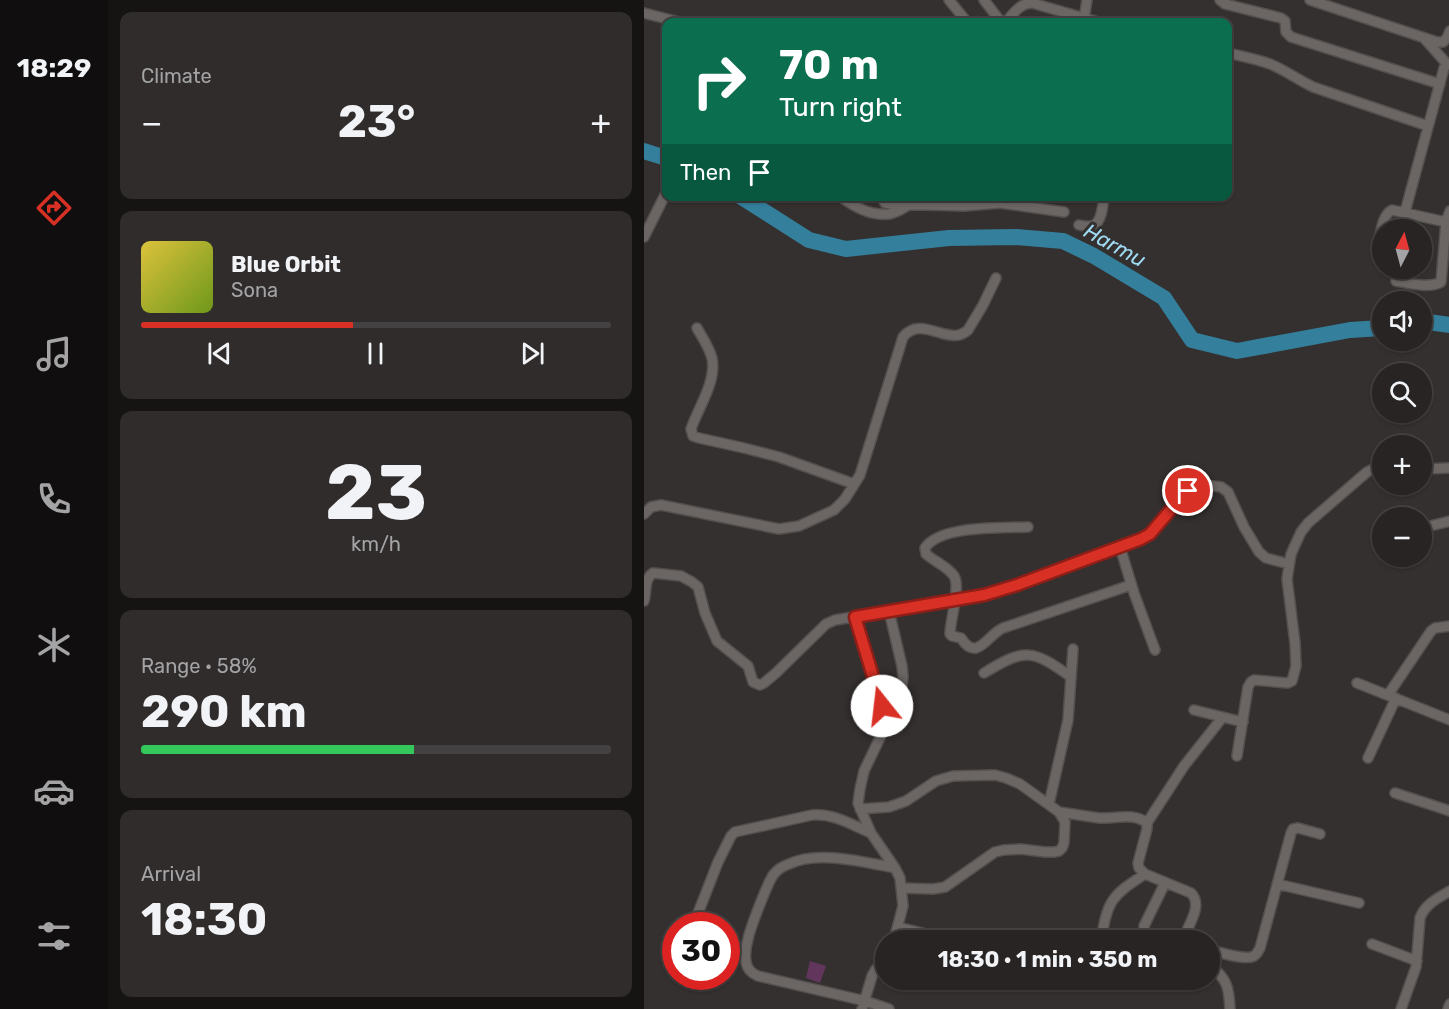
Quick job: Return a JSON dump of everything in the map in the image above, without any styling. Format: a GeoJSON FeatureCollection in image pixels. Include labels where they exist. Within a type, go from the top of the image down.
{"type":"FeatureCollection","features":[{"type":"Feature","properties":{"kind":"street"},"geometry":{"type":"LineString","coordinates":[[949,0],[964,18]]}},
{"type":"Feature","properties":{"kind":"street"},"geometry":{"type":"LineString","coordinates":[[984,0],[998,18]]}},
{"type":"Feature","properties":{"kind":"street"},"geometry":{"type":"LineString","coordinates":[[1084,18],[1087,0]]}},
{"type":"Feature","properties":{"kind":"street"},"geometry":{"type":"LineString","coordinates":[[1220,0],[1224,4],[1281,18],[1285,21],[1286,32],[1291,37],[1440,84]]}},
{"type":"Feature","properties":{"kind":"street"},"geometry":{"type":"LineString","coordinates":[[1310,0],[1438,42],[1444,42],[1450,31]]}},
{"type":"Feature","properties":{"kind":"street"},"geometry":{"type":"LineString","coordinates":[[1009,18],[1022,2],[1081,18]]}},
{"type":"Feature","properties":{"kind":"street"},"geometry":{"type":"LineString","coordinates":[[644,13],[663,18]]}},
{"type":"Feature","properties":{"kind":"street"},"geometry":{"type":"LineString","coordinates":[[1405,212],[1444,68],[1448,64],[1424,38]]}},
{"type":"Feature","properties":{"kind":"street"},"geometry":{"type":"LineString","coordinates":[[1232,54],[1267,63],[1313,87],[1428,126]]}},
{"type":"Feature","properties":{"kind":"street"},"geometry":{"type":"LineString","coordinates":[[644,237],[662,201]]}},
{"type":"Feature","properties":{"kind":"street"},"geometry":{"type":"LineString","coordinates":[[848,201],[872,212],[892,213],[909,205]]}},
{"type":"Feature","properties":{"kind":"street"},"geometry":{"type":"LineString","coordinates":[[883,201],[889,204],[964,206],[1000,203],[1064,212]]}},
{"type":"Feature","properties":{"kind":"street"},"geometry":{"type":"LineString","coordinates":[[1079,225],[1092,226],[1097,223],[1103,201]]}},
{"type":"Feature","properties":{"kind":"street"},"geometry":{"type":"LineString","coordinates":[[1384,219],[1387,213],[1392,210],[1446,222]]}},
{"type":"Feature","properties":{"kind":"street"},"geometry":{"type":"LineString","coordinates":[[1396,281],[1431,285],[1437,285],[1440,282],[1446,222],[1450,211]]}},
{"type":"Feature","properties":{"kind":"street"},"geometry":{"type":"LineString","coordinates":[[644,514],[651,507],[661,505],[779,529],[809,522],[834,510],[845,499],[860,475],[903,337],[909,331],[916,329],[956,335],[965,332],[983,305],[996,278]]}},
{"type":"Feature","properties":{"kind":"street"},"geometry":{"type":"LineString","coordinates":[[697,328],[710,352],[713,364],[708,387],[691,429],[694,436],[779,457],[854,484]]}},
{"type":"Feature","properties":{"kind":"street"},"geometry":{"type":"LineString","coordinates":[[1432,468],[1450,468]]}},
{"type":"Feature","properties":{"kind":"street"},"geometry":{"type":"LineString","coordinates":[[1237,756],[1248,687],[1251,682],[1254,680],[1288,683],[1295,675],[1295,643],[1287,579],[1291,554],[1296,541],[1308,523],[1372,470]]}},
{"type":"Feature","properties":{"kind":"street"},"geometry":{"type":"LineString","coordinates":[[644,601],[645,581],[650,574],[656,572],[675,574],[692,582],[700,592],[702,604],[718,641],[748,666],[753,682],[760,685],[776,673],[826,624],[835,620],[889,610],[984,595],[1017,585],[1141,539],[1150,534],[1188,491],[1213,486],[1228,492],[1244,527],[1259,552],[1266,558],[1289,564]]}},
{"type":"Feature","properties":{"kind":"street"},"geometry":{"type":"LineString","coordinates":[[1432,526],[1450,521]]}},
{"type":"Feature","properties":{"kind":"street"},"geometry":{"type":"LineString","coordinates":[[1028,527],[964,530],[946,534],[928,543],[925,549],[926,554],[943,565],[955,577],[956,589],[950,634],[961,638],[967,646],[975,648],[983,645],[1003,628],[1131,585]]}},
{"type":"Feature","properties":{"kind":"street"},"geometry":{"type":"LineString","coordinates":[[1120,547],[1131,585],[1155,650]]}},
{"type":"Feature","properties":{"kind":"street"},"geometry":{"type":"LineString","coordinates":[[889,610],[902,666],[901,694],[864,771],[858,802],[871,833],[900,878],[903,906],[897,930]]}},
{"type":"Feature","properties":{"kind":"street"},"geometry":{"type":"LineString","coordinates":[[855,617],[887,725]]}},
{"type":"Feature","properties":{"kind":"street"},"geometry":{"type":"LineString","coordinates":[[1368,758],[1392,697],[1431,631],[1450,626]]}},
{"type":"Feature","properties":{"kind":"street"},"geometry":{"type":"LineString","coordinates":[[1049,804],[1068,720],[1073,649]]}},
{"type":"Feature","properties":{"kind":"street"},"geometry":{"type":"LineString","coordinates":[[984,673],[1014,657],[1026,655],[1037,657],[1071,677]]}},
{"type":"Feature","properties":{"kind":"street"},"geometry":{"type":"LineString","coordinates":[[1357,682],[1450,720]]}},
{"type":"Feature","properties":{"kind":"street"},"geometry":{"type":"LineString","coordinates":[[1194,710],[1243,722]]}},
{"type":"Feature","properties":{"kind":"street"},"geometry":{"type":"LineString","coordinates":[[1187,930],[1197,905],[1196,898],[1145,874],[1139,868],[1138,863],[1147,823],[1184,766],[1222,718]]}},
{"type":"Feature","properties":{"kind":"street"},"geometry":{"type":"LineString","coordinates":[[860,809],[889,807],[906,801],[929,788],[936,781],[953,776],[995,775],[1020,784],[1059,812],[1065,822],[1064,843],[1059,851],[1004,850],[990,855],[945,887],[902,888]]}},
{"type":"Feature","properties":{"kind":"street"},"geometry":{"type":"LineString","coordinates":[[1395,793],[1450,811]]}},
{"type":"Feature","properties":{"kind":"street"},"geometry":{"type":"LineString","coordinates":[[1059,812],[1098,818],[1133,817],[1143,819],[1147,823]]}},
{"type":"Feature","properties":{"kind":"street"},"geometry":{"type":"LineString","coordinates":[[698,912],[718,862],[735,832],[823,814],[871,833]]}},
{"type":"Feature","properties":{"kind":"street"},"geometry":{"type":"LineString","coordinates":[[1220,952],[1245,958],[1256,955],[1260,948],[1293,829],[1298,828],[1320,834]]}},
{"type":"Feature","properties":{"kind":"street"},"geometry":{"type":"LineString","coordinates":[[888,1009],[863,1005],[758,976],[748,969],[746,961],[748,939],[771,877],[776,872],[799,860],[811,858],[860,861],[895,868]]}},
{"type":"Feature","properties":{"kind":"street"},"geometry":{"type":"LineString","coordinates":[[1103,930],[1114,897],[1145,874]]}},
{"type":"Feature","properties":{"kind":"street"},"geometry":{"type":"LineString","coordinates":[[1145,930],[1144,926],[1165,883]]}},
{"type":"Feature","properties":{"kind":"street"},"geometry":{"type":"LineString","coordinates":[[1277,884],[1359,903]]}},
{"type":"Feature","properties":{"kind":"street"},"geometry":{"type":"LineString","coordinates":[[1401,1009],[1417,961],[1422,912],[1429,904],[1450,891]]}},
{"type":"Feature","properties":{"kind":"street"},"geometry":{"type":"LineString","coordinates":[[898,927],[910,930]]}},
{"type":"Feature","properties":{"kind":"street"},"geometry":{"type":"LineString","coordinates":[[1372,944],[1417,961]]}},
{"type":"Feature","properties":{"kind":"street"},"geometry":{"type":"LineString","coordinates":[[863,1005],[875,971]]}},
{"type":"Feature","properties":{"kind":"street"},"geometry":{"type":"LineString","coordinates":[[1220,974],[1229,991],[1230,1009]]}},
{"type":"Feature","properties":{"kind":"street"},"geometry":{"type":"LineString","coordinates":[[1448,1009],[1450,1004]]}},
{"type":"Feature","properties":{"kind":"building"},"geometry":{"type":"Polygon","coordinates":[[[810,961],[826,966],[820,983],[806,978],[810,961]]]}},
{"type":"Feature","properties":{"kind":"waterway","name":"Harmu"},"geometry":{"type":"LineString","coordinates":[[644,151],[662,157]]}},
{"type":"Feature","properties":{"kind":"waterway","name":"Harmu"},"geometry":{"type":"LineString","coordinates":[[748,201],[809,240],[846,249],[949,238],[1016,237],[1063,241],[1094,256],[1164,298],[1192,340],[1237,351],[1350,330],[1372,329]]}},
{"type":"Feature","properties":{"kind":"waterway","name":"Harmu"},"geometry":{"type":"LineString","coordinates":[[1432,323],[1450,325]]}},
{"type":"Feature","properties":{"kind":"route"},"geometry":{"type":"LineString","coordinates":[[882,706],[855,617],[984,595],[1141,539],[1150,534],[1188,491]]}}]}
